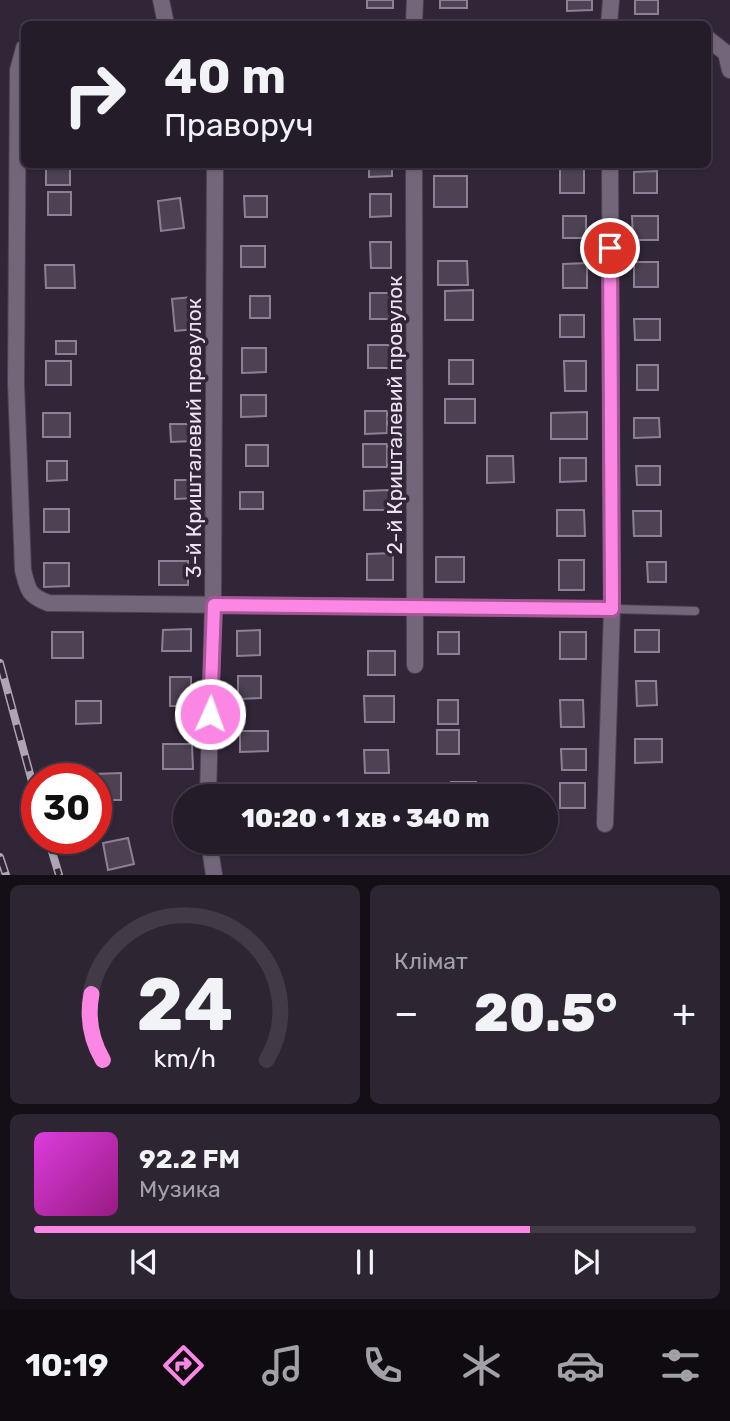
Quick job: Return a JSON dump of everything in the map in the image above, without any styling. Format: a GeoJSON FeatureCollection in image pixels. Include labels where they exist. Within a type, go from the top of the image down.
{"type":"FeatureCollection","features":[{"type":"Feature","properties":{"kind":"street"},"geometry":{"type":"LineString","coordinates":[[161,0],[165,21]]}},
{"type":"Feature","properties":{"kind":"street"},"geometry":{"type":"LineString","coordinates":[[414,21],[415,0]]}},
{"type":"Feature","properties":{"kind":"street"},"geometry":{"type":"LineString","coordinates":[[610,21],[611,0]]}},
{"type":"Feature","properties":{"kind":"street"},"geometry":{"type":"LineString","coordinates":[[711,41],[726,52],[730,70]]}},
{"type":"Feature","properties":{"kind":"street"},"geometry":{"type":"LineString","coordinates":[[21,56],[17,108],[16,384],[23,570],[28,592],[48,603],[612,609]]}},
{"type":"Feature","properties":{"kind":"street","name":"3-й Кришталевий провулок"},"geometry":{"type":"LineString","coordinates":[[208,784],[214,605],[215,168]]}},
{"type":"Feature","properties":{"kind":"street","name":"2-й Кришталевий провулок"},"geometry":{"type":"LineString","coordinates":[[414,168],[415,665]]}},
{"type":"Feature","properties":{"kind":"street"},"geometry":{"type":"LineString","coordinates":[[605,824],[612,609],[610,168]]}},
{"type":"Feature","properties":{"kind":"street"},"geometry":{"type":"LineString","coordinates":[[211,854],[214,875]]}},
{"type":"Feature","properties":{"kind":"lane"},"geometry":{"type":"LineString","coordinates":[[612,609],[695,611]]}},
{"type":"Feature","properties":{"kind":"building"},"geometry":{"type":"Polygon","coordinates":[[[367,0],[393,0],[393,8],[367,8],[367,0]]]}},
{"type":"Feature","properties":{"kind":"building"},"geometry":{"type":"Polygon","coordinates":[[[440,0],[467,0],[467,8],[440,8],[440,0]]]}},
{"type":"Feature","properties":{"kind":"building"},"geometry":{"type":"Polygon","coordinates":[[[567,0],[592,0],[592,10],[567,11],[567,0]]]}},
{"type":"Feature","properties":{"kind":"building"},"geometry":{"type":"Polygon","coordinates":[[[635,0],[658,0],[658,14],[635,14],[635,0]]]}},
{"type":"Feature","properties":{"kind":"building"},"geometry":{"type":"Polygon","coordinates":[[[46,168],[70,168],[70,185],[46,185],[46,168]]]}},
{"type":"Feature","properties":{"kind":"building"},"geometry":{"type":"Polygon","coordinates":[[[369,168],[392,168],[392,176],[369,177],[369,168]]]}},
{"type":"Feature","properties":{"kind":"building"},"geometry":{"type":"Polygon","coordinates":[[[560,168],[584,168],[584,193],[560,193],[560,168]]]}},
{"type":"Feature","properties":{"kind":"building"},"geometry":{"type":"Polygon","coordinates":[[[657,171],[657,193],[634,193],[634,172],[657,171]]]}},
{"type":"Feature","properties":{"kind":"building"},"geometry":{"type":"Polygon","coordinates":[[[434,176],[467,176],[467,207],[434,207],[434,176]]]}},
{"type":"Feature","properties":{"kind":"building"},"geometry":{"type":"Polygon","coordinates":[[[48,192],[71,192],[71,215],[48,215],[48,192]]]}},
{"type":"Feature","properties":{"kind":"building"},"geometry":{"type":"Polygon","coordinates":[[[370,194],[391,194],[391,216],[370,217],[370,194]]]}},
{"type":"Feature","properties":{"kind":"building"},"geometry":{"type":"Polygon","coordinates":[[[244,196],[267,196],[267,217],[245,217],[244,196]]]}},
{"type":"Feature","properties":{"kind":"building"},"geometry":{"type":"Polygon","coordinates":[[[180,198],[184,228],[161,231],[158,201],[180,198]]]}},
{"type":"Feature","properties":{"kind":"building"},"geometry":{"type":"Polygon","coordinates":[[[563,216],[586,216],[586,238],[563,238],[563,216]]]}},
{"type":"Feature","properties":{"kind":"building"},"geometry":{"type":"Polygon","coordinates":[[[632,216],[658,216],[658,240],[633,240],[632,216]]]}},
{"type":"Feature","properties":{"kind":"building"},"geometry":{"type":"Polygon","coordinates":[[[370,242],[391,242],[391,268],[371,268],[370,242]]]}},
{"type":"Feature","properties":{"kind":"building"},"geometry":{"type":"Polygon","coordinates":[[[241,246],[265,246],[265,267],[241,267],[241,246]]]}},
{"type":"Feature","properties":{"kind":"building"},"geometry":{"type":"Polygon","coordinates":[[[438,261],[467,261],[468,285],[438,285],[438,261]]]}},
{"type":"Feature","properties":{"kind":"building"},"geometry":{"type":"Polygon","coordinates":[[[634,262],[658,262],[658,287],[634,287],[634,262]]]}},
{"type":"Feature","properties":{"kind":"building"},"geometry":{"type":"Polygon","coordinates":[[[587,263],[587,288],[563,288],[563,264],[587,263]]]}},
{"type":"Feature","properties":{"kind":"building"},"geometry":{"type":"Polygon","coordinates":[[[45,265],[74,265],[75,288],[46,288],[45,265]]]}},
{"type":"Feature","properties":{"kind":"building"},"geometry":{"type":"Polygon","coordinates":[[[473,290],[473,320],[445,320],[445,291],[473,290]]]}},
{"type":"Feature","properties":{"kind":"building"},"geometry":{"type":"Polygon","coordinates":[[[370,293],[390,293],[391,319],[370,319],[370,293]]]}},
{"type":"Feature","properties":{"kind":"building"},"geometry":{"type":"Polygon","coordinates":[[[250,296],[270,296],[270,318],[250,318],[250,296]]]}},
{"type":"Feature","properties":{"kind":"building"},"geometry":{"type":"Polygon","coordinates":[[[192,297],[196,329],[175,331],[172,299],[192,297]]]}},
{"type":"Feature","properties":{"kind":"building"},"geometry":{"type":"Polygon","coordinates":[[[560,315],[584,315],[584,337],[560,337],[560,315]]]}},
{"type":"Feature","properties":{"kind":"building"},"geometry":{"type":"Polygon","coordinates":[[[634,319],[660,319],[660,340],[635,340],[634,319]]]}},
{"type":"Feature","properties":{"kind":"building"},"geometry":{"type":"Polygon","coordinates":[[[56,341],[76,341],[76,354],[56,354],[56,341]]]}},
{"type":"Feature","properties":{"kind":"building"},"geometry":{"type":"Polygon","coordinates":[[[368,345],[392,345],[392,368],[368,368],[368,345]]]}},
{"type":"Feature","properties":{"kind":"building"},"geometry":{"type":"Polygon","coordinates":[[[242,348],[266,348],[266,372],[242,373],[242,348]]]}},
{"type":"Feature","properties":{"kind":"building"},"geometry":{"type":"Polygon","coordinates":[[[449,360],[473,360],[473,384],[449,384],[449,360]]]}},
{"type":"Feature","properties":{"kind":"building"},"geometry":{"type":"Polygon","coordinates":[[[46,361],[71,361],[71,385],[46,385],[46,361]]]}},
{"type":"Feature","properties":{"kind":"building"},"geometry":{"type":"Polygon","coordinates":[[[564,361],[586,361],[586,391],[565,391],[564,361]]]}},
{"type":"Feature","properties":{"kind":"building"},"geometry":{"type":"Polygon","coordinates":[[[637,365],[658,365],[658,390],[637,390],[637,365]]]}},
{"type":"Feature","properties":{"kind":"building"},"geometry":{"type":"Polygon","coordinates":[[[241,395],[266,395],[266,416],[241,417],[241,395]]]}},
{"type":"Feature","properties":{"kind":"building"},"geometry":{"type":"Polygon","coordinates":[[[445,399],[475,399],[475,423],[445,423],[445,399]]]}},
{"type":"Feature","properties":{"kind":"building"},"geometry":{"type":"Polygon","coordinates":[[[365,411],[387,411],[387,433],[365,434],[365,411]]]}},
{"type":"Feature","properties":{"kind":"building"},"geometry":{"type":"Polygon","coordinates":[[[587,412],[587,439],[551,439],[551,413],[587,412]]]}},
{"type":"Feature","properties":{"kind":"building"},"geometry":{"type":"Polygon","coordinates":[[[43,413],[70,413],[70,437],[43,437],[43,413]]]}},
{"type":"Feature","properties":{"kind":"building"},"geometry":{"type":"Polygon","coordinates":[[[634,418],[659,418],[660,437],[634,438],[634,418]]]}},
{"type":"Feature","properties":{"kind":"building"},"geometry":{"type":"Polygon","coordinates":[[[170,424],[194,424],[194,441],[171,442],[170,424]]]}},
{"type":"Feature","properties":{"kind":"building"},"geometry":{"type":"Polygon","coordinates":[[[363,444],[387,444],[387,467],[363,467],[363,444]]]}},
{"type":"Feature","properties":{"kind":"building"},"geometry":{"type":"Polygon","coordinates":[[[246,445],[268,445],[268,466],[246,466],[246,445]]]}},
{"type":"Feature","properties":{"kind":"building"},"geometry":{"type":"Polygon","coordinates":[[[487,456],[513,456],[514,482],[487,483],[487,456]]]}},
{"type":"Feature","properties":{"kind":"building"},"geometry":{"type":"Polygon","coordinates":[[[560,458],[586,458],[586,481],[560,482],[560,458]]]}},
{"type":"Feature","properties":{"kind":"building"},"geometry":{"type":"Polygon","coordinates":[[[47,461],[67,461],[67,480],[47,481],[47,461]]]}},
{"type":"Feature","properties":{"kind":"building"},"geometry":{"type":"Polygon","coordinates":[[[636,466],[660,466],[660,485],[637,485],[636,466]]]}},
{"type":"Feature","properties":{"kind":"building"},"geometry":{"type":"Polygon","coordinates":[[[175,480],[196,480],[196,498],[175,499],[175,480]]]}},
{"type":"Feature","properties":{"kind":"building"},"geometry":{"type":"Polygon","coordinates":[[[389,490],[389,510],[364,510],[364,491],[389,490]]]}},
{"type":"Feature","properties":{"kind":"building"},"geometry":{"type":"Polygon","coordinates":[[[240,492],[263,492],[263,509],[240,509],[240,492]]]}},
{"type":"Feature","properties":{"kind":"building"},"geometry":{"type":"Polygon","coordinates":[[[44,509],[69,509],[69,532],[44,532],[44,509]]]}},
{"type":"Feature","properties":{"kind":"building"},"geometry":{"type":"Polygon","coordinates":[[[557,510],[584,510],[585,536],[557,536],[557,510]]]}},
{"type":"Feature","properties":{"kind":"building"},"geometry":{"type":"Polygon","coordinates":[[[633,511],[661,511],[661,536],[634,536],[633,511]]]}},
{"type":"Feature","properties":{"kind":"building"},"geometry":{"type":"Polygon","coordinates":[[[393,553],[393,580],[367,580],[367,554],[393,553]]]}},
{"type":"Feature","properties":{"kind":"building"},"geometry":{"type":"Polygon","coordinates":[[[436,557],[464,557],[464,582],[436,582],[436,557]]]}},
{"type":"Feature","properties":{"kind":"building"},"geometry":{"type":"Polygon","coordinates":[[[559,560],[584,560],[584,590],[559,590],[559,560]]]}},
{"type":"Feature","properties":{"kind":"building"},"geometry":{"type":"Polygon","coordinates":[[[159,561],[188,561],[188,585],[159,585],[159,561]]]}},
{"type":"Feature","properties":{"kind":"building"},"geometry":{"type":"Polygon","coordinates":[[[647,562],[666,562],[666,582],[648,582],[647,562]]]}},
{"type":"Feature","properties":{"kind":"building"},"geometry":{"type":"Polygon","coordinates":[[[44,563],[69,563],[69,586],[44,587],[44,563]]]}},
{"type":"Feature","properties":{"kind":"building"},"geometry":{"type":"Polygon","coordinates":[[[191,629],[191,651],[162,651],[163,630],[191,629]]]}},
{"type":"Feature","properties":{"kind":"building"},"geometry":{"type":"Polygon","coordinates":[[[260,630],[260,655],[237,656],[237,631],[260,630]]]}},
{"type":"Feature","properties":{"kind":"building"},"geometry":{"type":"Polygon","coordinates":[[[635,630],[659,630],[659,652],[635,652],[635,630]]]}},
{"type":"Feature","properties":{"kind":"building"},"geometry":{"type":"Polygon","coordinates":[[[52,632],[83,632],[83,658],[52,658],[52,632]]]}},
{"type":"Feature","properties":{"kind":"building"},"geometry":{"type":"Polygon","coordinates":[[[438,632],[459,632],[459,654],[438,654],[438,632]]]}},
{"type":"Feature","properties":{"kind":"building"},"geometry":{"type":"Polygon","coordinates":[[[560,632],[586,632],[586,659],[560,659],[560,632]]]}},
{"type":"Feature","properties":{"kind":"building"},"geometry":{"type":"Polygon","coordinates":[[[368,651],[395,651],[395,675],[368,675],[368,651]]]}},
{"type":"Feature","properties":{"kind":"building"},"geometry":{"type":"Polygon","coordinates":[[[238,676],[261,676],[261,698],[238,699],[238,676]]]}},
{"type":"Feature","properties":{"kind":"building"},"geometry":{"type":"Polygon","coordinates":[[[170,677],[191,677],[191,706],[170,706],[170,677]]]}},
{"type":"Feature","properties":{"kind":"building"},"geometry":{"type":"Polygon","coordinates":[[[636,681],[656,681],[657,705],[637,706],[636,681]]]}},
{"type":"Feature","properties":{"kind":"building"},"geometry":{"type":"Polygon","coordinates":[[[364,696],[394,696],[394,722],[365,722],[364,696]]]}},
{"type":"Feature","properties":{"kind":"building"},"geometry":{"type":"Polygon","coordinates":[[[438,700],[458,700],[458,724],[438,724],[438,700]]]}},
{"type":"Feature","properties":{"kind":"building"},"geometry":{"type":"Polygon","coordinates":[[[560,700],[583,700],[584,727],[561,727],[560,700]]]}},
{"type":"Feature","properties":{"kind":"building"},"geometry":{"type":"Polygon","coordinates":[[[76,701],[101,701],[101,723],[76,724],[76,701]]]}},
{"type":"Feature","properties":{"kind":"building"},"geometry":{"type":"Polygon","coordinates":[[[437,730],[459,730],[459,754],[437,754],[437,730]]]}},
{"type":"Feature","properties":{"kind":"building"},"geometry":{"type":"Polygon","coordinates":[[[240,731],[268,731],[268,751],[240,752],[240,731]]]}},
{"type":"Feature","properties":{"kind":"building"},"geometry":{"type":"Polygon","coordinates":[[[635,739],[662,739],[662,762],[635,763],[635,739]]]}},
{"type":"Feature","properties":{"kind":"building"},"geometry":{"type":"Polygon","coordinates":[[[163,744],[192,744],[193,769],[163,769],[163,744]]]}},
{"type":"Feature","properties":{"kind":"building"},"geometry":{"type":"Polygon","coordinates":[[[561,749],[586,749],[586,770],[562,770],[561,749]]]}},
{"type":"Feature","properties":{"kind":"building"},"geometry":{"type":"Polygon","coordinates":[[[364,750],[388,750],[389,773],[365,773],[364,750]]]}},
{"type":"Feature","properties":{"kind":"building"},"geometry":{"type":"Polygon","coordinates":[[[112,773],[121,773],[121,800],[112,800],[112,773]]]}},
{"type":"Feature","properties":{"kind":"building"},"geometry":{"type":"Polygon","coordinates":[[[451,782],[476,782],[476,784],[451,782]]]}},
{"type":"Feature","properties":{"kind":"building"},"geometry":{"type":"Polygon","coordinates":[[[560,783],[585,783],[585,808],[560,808],[560,783]]]}},
{"type":"Feature","properties":{"kind":"building"},"geometry":{"type":"Polygon","coordinates":[[[128,838],[134,864],[108,870],[105,854],[112,854],[112,841],[128,838]]]}},
{"type":"Feature","properties":{"kind":"railway"},"geometry":{"type":"LineString","coordinates":[[0,663],[27,763]]}},
{"type":"Feature","properties":{"kind":"railway"},"geometry":{"type":"LineString","coordinates":[[53,854],[59,875]]}},
{"type":"Feature","properties":{"kind":"railway"},"geometry":{"type":"LineString","coordinates":[[0,857],[6,875]]}},
{"type":"Feature","properties":{"kind":"route"},"geometry":{"type":"LineString","coordinates":[[210,714],[214,605],[612,609],[610,248]]}}]}
